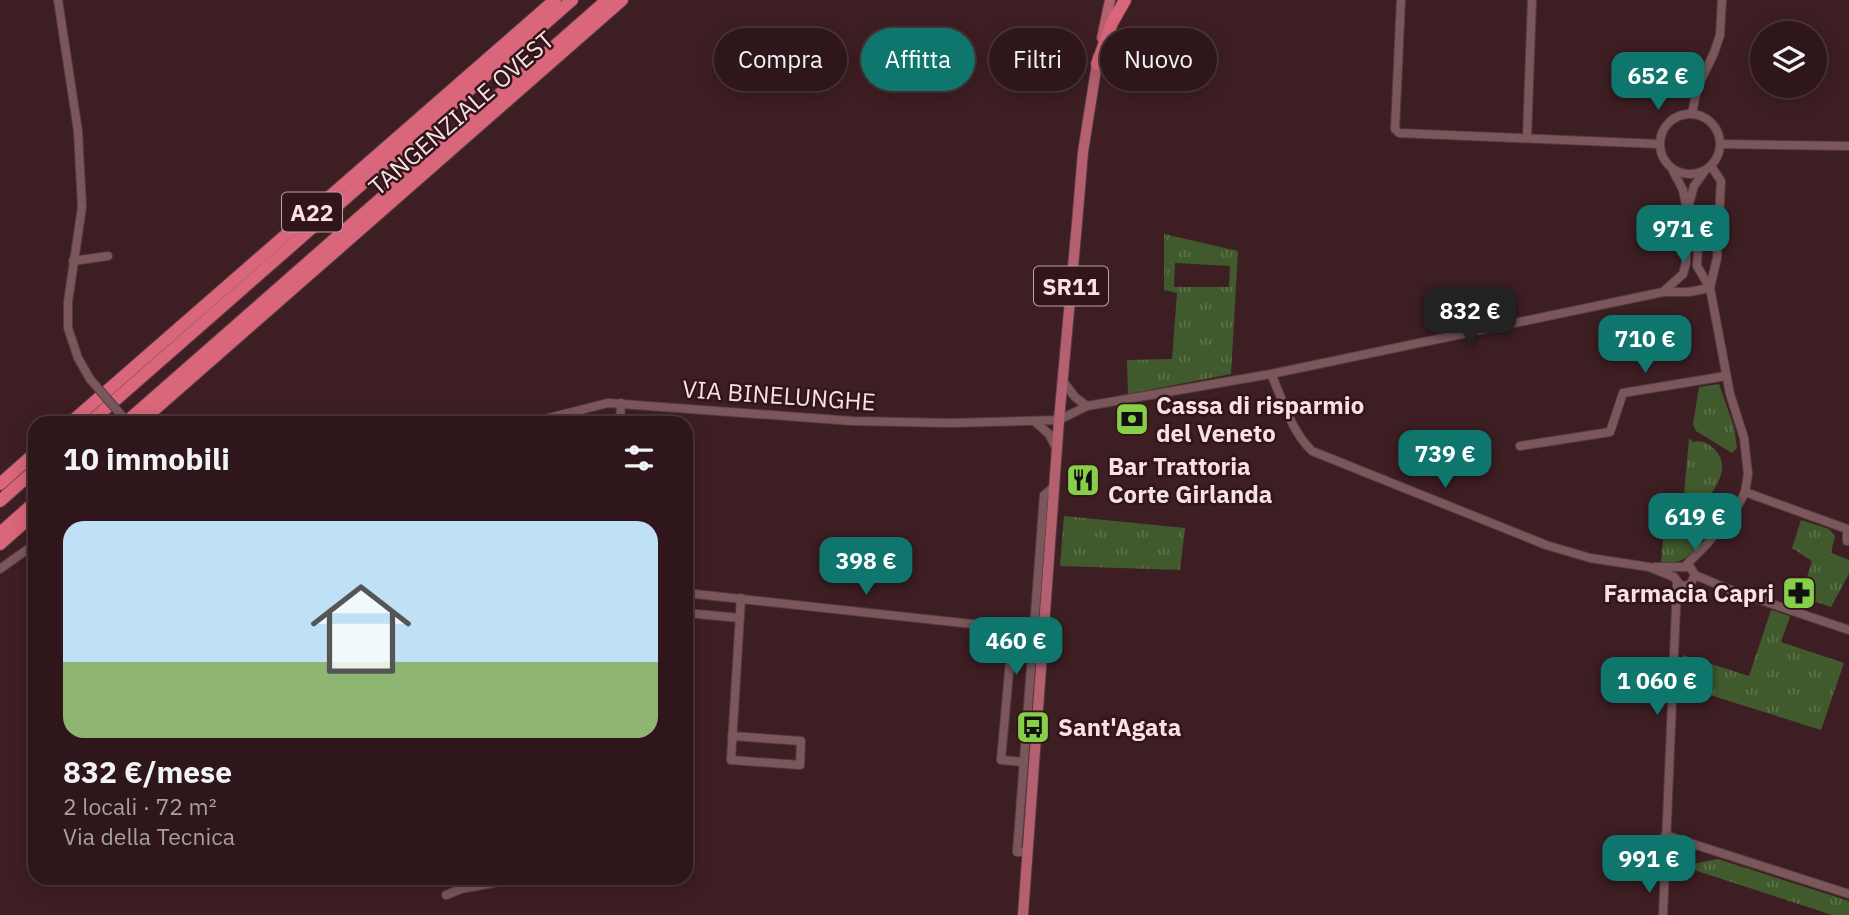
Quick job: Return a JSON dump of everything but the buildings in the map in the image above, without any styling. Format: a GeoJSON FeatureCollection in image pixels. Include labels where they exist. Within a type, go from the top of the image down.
{"type":"FeatureCollection","features":[{"type":"Feature","properties":{"kind":"highway","name":"A22"},"geometry":{"type":"LineString","coordinates":[[78,416],[555,0]]}},
{"type":"Feature","properties":{"kind":"highway","name":"A22"},"geometry":{"type":"LineString","coordinates":[[97,416],[572,0]]}},
{"type":"Feature","properties":{"kind":"highway","name":"TANGENZIALE OVEST"},"geometry":{"type":"LineString","coordinates":[[136,416],[607,0]]}},
{"type":"Feature","properties":{"kind":"highway","name":"TANGENZIALE OVEST"},"geometry":{"type":"LineString","coordinates":[[147,416],[622,0]]}},
{"type":"Feature","properties":{"kind":"highway"},"geometry":{"type":"LineString","coordinates":[[1097,64],[1112,23],[1125,0]]}},
{"type":"Feature","properties":{"kind":"highway"},"geometry":{"type":"LineString","coordinates":[[0,484],[28,459]]}},
{"type":"Feature","properties":{"kind":"highway"},"geometry":{"type":"LineString","coordinates":[[0,501],[28,476]]}},
{"type":"Feature","properties":{"kind":"highway"},"geometry":{"type":"LineString","coordinates":[[0,533],[28,508]]}},
{"type":"Feature","properties":{"kind":"highway"},"geometry":{"type":"LineString","coordinates":[[0,544],[28,519]]}},
{"type":"Feature","properties":{"kind":"main road","name":"SR11"},"geometry":{"type":"LineString","coordinates":[[1023,915],[1048,513],[1055,486],[1083,152],[1110,0]]}},
{"type":"Feature","properties":{"kind":"street"},"geometry":{"type":"LineString","coordinates":[[58,0],[78,131],[82,195],[68,302],[68,328],[78,358],[90,379],[120,416]]}},
{"type":"Feature","properties":{"kind":"street"},"geometry":{"type":"LineString","coordinates":[[1401,0],[1395,129],[1404,134],[1659,144]]}},
{"type":"Feature","properties":{"kind":"street"},"geometry":{"type":"LineString","coordinates":[[1527,138],[1532,0]]}},
{"type":"Feature","properties":{"kind":"street"},"geometry":{"type":"LineString","coordinates":[[1692,114],[1698,88],[1720,35],[1722,0]]}},
{"type":"Feature","properties":{"kind":"street"},"geometry":{"type":"LineString","coordinates":[[1663,292],[1683,274],[1686,263],[1687,210],[1694,186],[1716,160],[1720,144],[1712,123],[1692,114],[1684,114],[1669,122],[1659,144],[1665,162],[1683,190],[1687,210]]}},
{"type":"Feature","properties":{"kind":"street"},"geometry":{"type":"LineString","coordinates":[[1720,144],[1849,146]]}},
{"type":"Feature","properties":{"kind":"street"},"geometry":{"type":"LineString","coordinates":[[1671,169],[1693,175],[1708,169]]}},
{"type":"Feature","properties":{"kind":"street"},"geometry":{"type":"LineString","coordinates":[[1708,169],[1721,181],[1717,258],[1710,288]]}},
{"type":"Feature","properties":{"kind":"street"},"geometry":{"type":"LineString","coordinates":[[1662,915],[1676,601],[1685,576],[1740,502],[1748,474],[1744,438],[1727,376],[1710,288],[1697,266],[1698,247],[1686,224]]}},
{"type":"Feature","properties":{"kind":"street"},"geometry":{"type":"LineString","coordinates":[[73,261],[108,256]]}},
{"type":"Feature","properties":{"kind":"street"},"geometry":{"type":"LineString","coordinates":[[1059,420],[1087,406],[1271,374],[1663,292],[1710,288]]}},
{"type":"Feature","properties":{"kind":"street"},"geometry":{"type":"LineString","coordinates":[[1271,374],[1294,428],[1302,442],[1312,451],[1545,545],[1590,558],[1685,576],[1849,630]]}},
{"type":"Feature","properties":{"kind":"street"},"geometry":{"type":"LineString","coordinates":[[1520,446],[1610,432],[1623,393],[1727,376]]}},
{"type":"Feature","properties":{"kind":"street"},"geometry":{"type":"LineString","coordinates":[[1063,382],[1075,397],[1087,406]]}},
{"type":"Feature","properties":{"kind":"street","name":"VIA BINELUNGHE"},"geometry":{"type":"LineString","coordinates":[[557,416],[608,403],[621,403],[770,417],[852,421],[950,423],[1059,420]]}},
{"type":"Feature","properties":{"kind":"street"},"geometry":{"type":"LineString","coordinates":[[620,416],[621,403]]}},
{"type":"Feature","properties":{"kind":"street"},"geometry":{"type":"LineString","coordinates":[[1034,421],[1049,434],[1058,452]]}},
{"type":"Feature","properties":{"kind":"street"},"geometry":{"type":"LineString","coordinates":[[1745,492],[1847,529],[1847,541]]}},
{"type":"Feature","properties":{"kind":"street"},"geometry":{"type":"LineString","coordinates":[[0,569],[28,549]]}},
{"type":"Feature","properties":{"kind":"street"},"geometry":{"type":"LineString","coordinates":[[693,594],[1039,631],[1017,852],[1028,852]]}},
{"type":"Feature","properties":{"kind":"street"},"geometry":{"type":"LineString","coordinates":[[732,736],[801,741],[800,765],[731,760],[732,736],[741,598]]}},
{"type":"Feature","properties":{"kind":"street"},"geometry":{"type":"LineString","coordinates":[[693,614],[740,618]]}},
{"type":"Feature","properties":{"kind":"street"},"geometry":{"type":"LineString","coordinates":[[1013,628],[1001,760],[1024,762]]}},
{"type":"Feature","properties":{"kind":"street"},"geometry":{"type":"LineString","coordinates":[[1665,835],[1849,894]]}},
{"type":"Feature","properties":{"kind":"street"},"geometry":{"type":"LineString","coordinates":[[446,895],[482,885]]}},
{"type":"Feature","properties":{"kind":"green space"},"geometry":{"type":"Polygon","coordinates":[[[1164,234],[1238,251],[1231,374],[1128,394],[1127,360],[1172,359],[1177,293],[1164,290],[1164,234]],[[1175,263],[1174,287],[1229,287],[1230,266],[1175,263]]]}},
{"type":"Feature","properties":{"kind":"green space"},"geometry":{"type":"Polygon","coordinates":[[[1719,384],[1734,427],[1737,448],[1732,453],[1696,431],[1693,424],[1699,387],[1719,384]]]}},
{"type":"Feature","properties":{"kind":"green space"},"geometry":{"type":"Polygon","coordinates":[[[1689,438],[1693,442],[1708,444],[1719,456],[1722,464],[1714,490],[1697,513],[1682,516],[1689,438]]]}},
{"type":"Feature","properties":{"kind":"green space"},"geometry":{"type":"Polygon","coordinates":[[[1705,512],[1710,513],[1714,523],[1698,546],[1679,561],[1661,562],[1665,520],[1692,520],[1705,512]]]}},
{"type":"Feature","properties":{"kind":"green space"},"geometry":{"type":"Polygon","coordinates":[[[1064,516],[1185,528],[1180,570],[1060,566],[1064,516]]]}},
{"type":"Feature","properties":{"kind":"green space"},"geometry":{"type":"Polygon","coordinates":[[[1801,520],[1829,529],[1835,536],[1831,553],[1849,560],[1849,574],[1831,607],[1816,602],[1810,606],[1799,602],[1812,561],[1792,548],[1801,520]]]}},
{"type":"Feature","properties":{"kind":"green space"},"geometry":{"type":"Polygon","coordinates":[[[1771,610],[1790,616],[1781,642],[1844,663],[1821,730],[1681,686],[1683,655],[1749,676],[1771,610]]]}},
{"type":"Feature","properties":{"kind":"green space"},"geometry":{"type":"Polygon","coordinates":[[[1718,859],[1849,901],[1849,915],[1832,915],[1682,866],[1718,859]]]}},
{"type":"Feature","properties":{"kind":"place","name":"Cassa di risparmio del Veneto"},"geometry":{"type":"Point","coordinates":[1132,419]}},
{"type":"Feature","properties":{"kind":"place","name":"Bar Trattoria Corte Girlanda"},"geometry":{"type":"Point","coordinates":[1083,480]}},
{"type":"Feature","properties":{"kind":"place","name":"Farmacia Capri"},"geometry":{"type":"Point","coordinates":[1799,593]}},
{"type":"Feature","properties":{"kind":"place","name":"Sant'Agata"},"geometry":{"type":"Point","coordinates":[1033,727]}}]}
